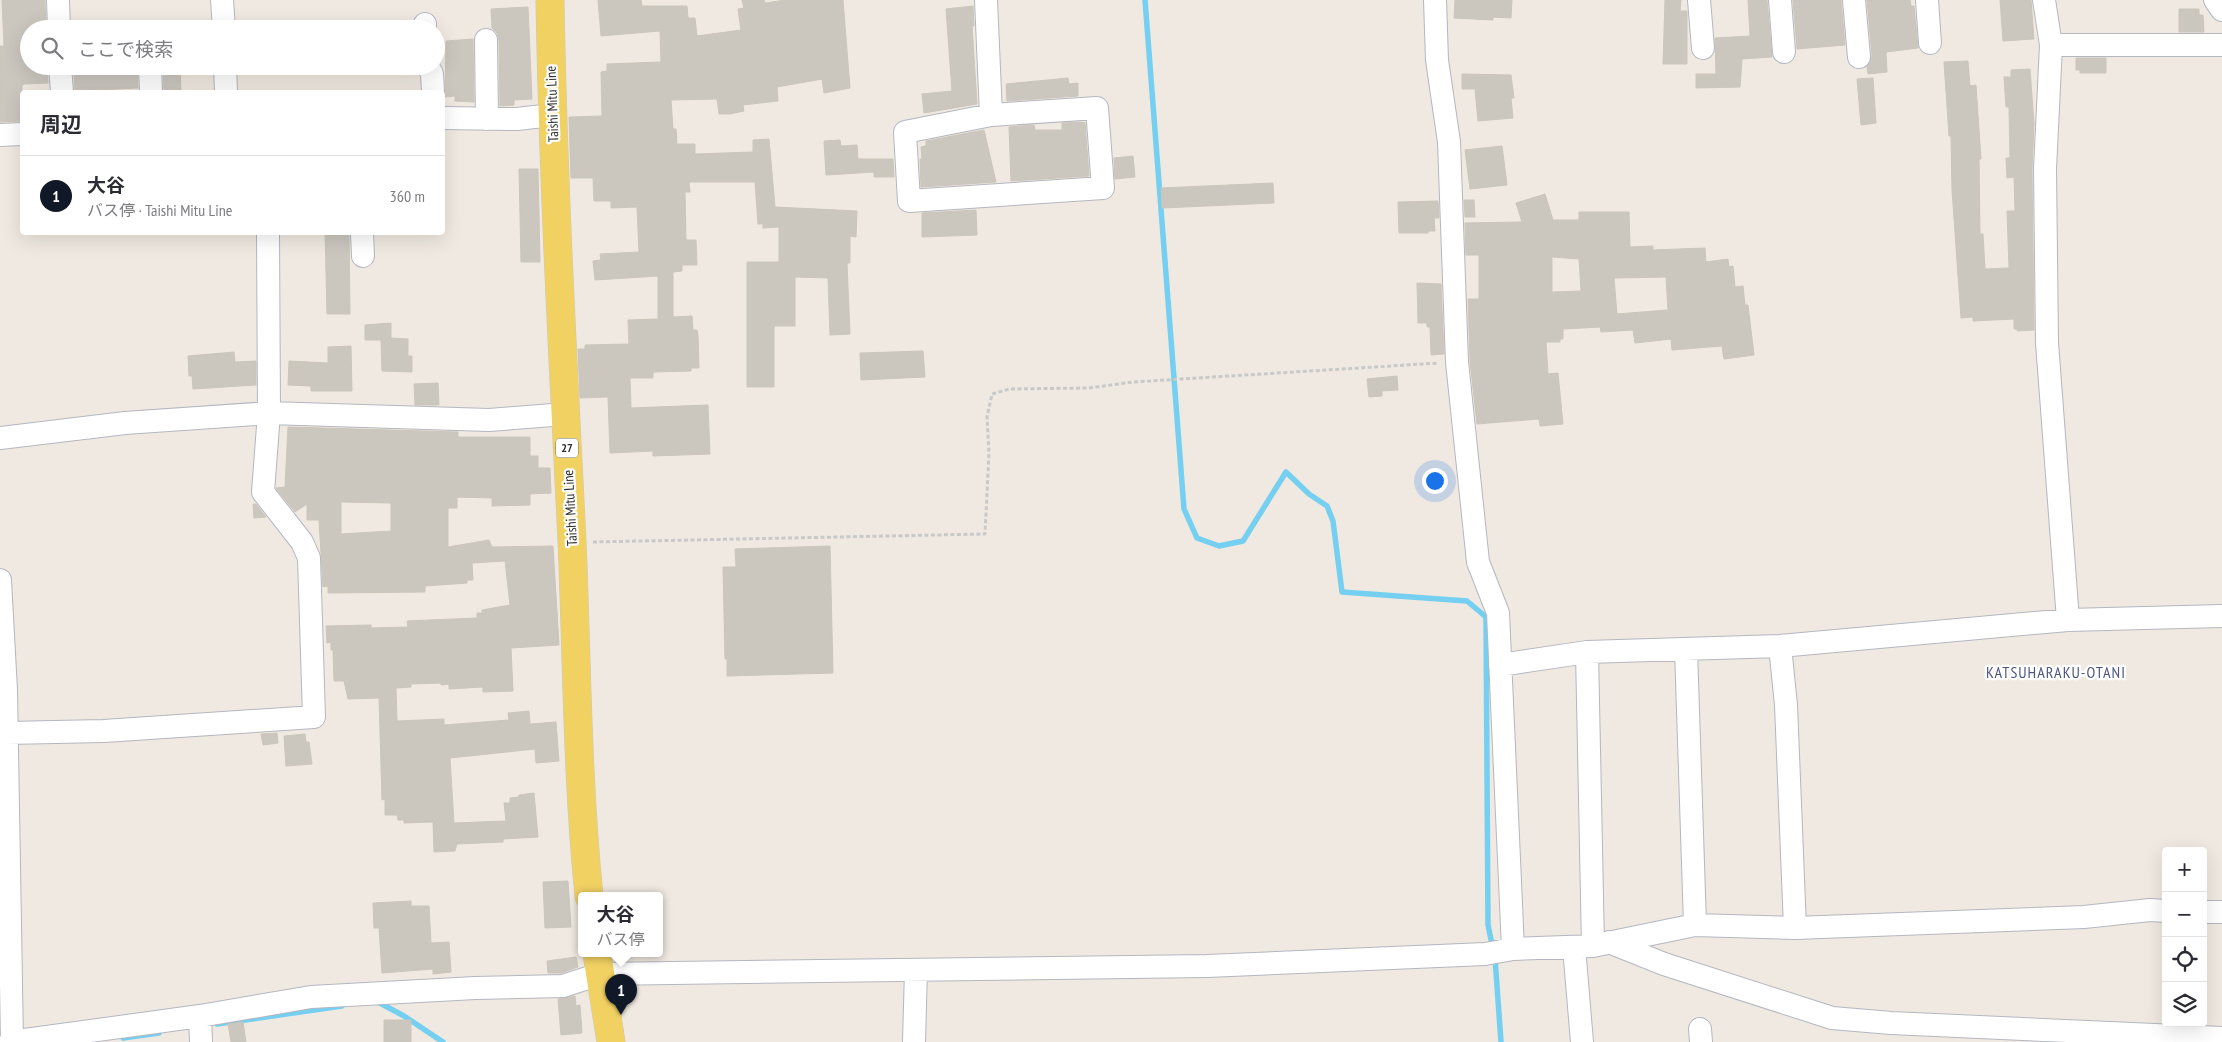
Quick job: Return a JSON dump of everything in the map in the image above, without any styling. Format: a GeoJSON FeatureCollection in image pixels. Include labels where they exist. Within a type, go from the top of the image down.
{"type":"FeatureCollection","features":[{"type":"Feature","properties":{"kind":"main road","name":"Taishi Mitu Line"},"geometry":{"type":"LineString","coordinates":[[550,0],[552,115],[572,543],[577,714],[585,852],[590,892]]}},
{"type":"Feature","properties":{"kind":"main road"},"geometry":{"type":"LineString","coordinates":[[599,964],[611,1042]]}},
{"type":"Feature","properties":{"kind":"street"},"geometry":{"type":"LineString","coordinates":[[58,0],[59,20]]}},
{"type":"Feature","properties":{"kind":"street"},"geometry":{"type":"LineString","coordinates":[[222,0],[223,20]]}},
{"type":"Feature","properties":{"kind":"street"},"geometry":{"type":"LineString","coordinates":[[986,0],[991,115]]}},
{"type":"Feature","properties":{"kind":"street"},"geometry":{"type":"LineString","coordinates":[[1435,0],[1437,60],[1449,142],[1457,362],[1478,562],[1498,613],[1513,949]]}},
{"type":"Feature","properties":{"kind":"street"},"geometry":{"type":"LineString","coordinates":[[1699,0],[1703,48]]}},
{"type":"Feature","properties":{"kind":"street"},"geometry":{"type":"LineString","coordinates":[[1780,0],[1784,52]]}},
{"type":"Feature","properties":{"kind":"street"},"geometry":{"type":"LineString","coordinates":[[1854,0],[1859,57]]}},
{"type":"Feature","properties":{"kind":"street"},"geometry":{"type":"LineString","coordinates":[[1927,0],[1930,43]]}},
{"type":"Feature","properties":{"kind":"street"},"geometry":{"type":"LineString","coordinates":[[2044,0],[2051,45],[2045,169],[2047,343],[2068,620]]}},
{"type":"Feature","properties":{"kind":"street"},"geometry":{"type":"LineString","coordinates":[[2215,0],[2222,10]]}},
{"type":"Feature","properties":{"kind":"street"},"geometry":{"type":"LineString","coordinates":[[486,40],[487,119]]}},
{"type":"Feature","properties":{"kind":"street"},"geometry":{"type":"LineString","coordinates":[[2051,45],[2222,45]]}},
{"type":"Feature","properties":{"kind":"street"},"geometry":{"type":"LineString","coordinates":[[61,75],[62,90]]}},
{"type":"Feature","properties":{"kind":"street"},"geometry":{"type":"LineString","coordinates":[[150,75],[151,90]]}},
{"type":"Feature","properties":{"kind":"street"},"geometry":{"type":"LineString","coordinates":[[225,75],[226,90]]}},
{"type":"Feature","properties":{"kind":"street"},"geometry":{"type":"LineString","coordinates":[[432,75],[433,90]]}},
{"type":"Feature","properties":{"kind":"street"},"geometry":{"type":"LineString","coordinates":[[1097,108],[1103,188],[909,201],[905,132],[991,115],[1097,108]]}},
{"type":"Feature","properties":{"kind":"street"},"geometry":{"type":"LineString","coordinates":[[445,118],[487,119],[552,115]]}},
{"type":"Feature","properties":{"kind":"street"},"geometry":{"type":"LineString","coordinates":[[0,135],[20,134]]}},
{"type":"Feature","properties":{"kind":"street"},"geometry":{"type":"LineString","coordinates":[[6,733],[104,731],[314,717],[309,558],[302,542],[263,492],[269,412],[268,235]]}},
{"type":"Feature","properties":{"kind":"street"},"geometry":{"type":"LineString","coordinates":[[362,235],[363,256]]}},
{"type":"Feature","properties":{"kind":"street"},"geometry":{"type":"LineString","coordinates":[[0,438],[125,423],[269,412],[489,420],[565,414]]}},
{"type":"Feature","properties":{"kind":"street"},"geometry":{"type":"LineString","coordinates":[[0,580],[6,690],[11,1042],[200,1016],[311,997],[475,988],[563,986],[599,964],[916,970],[1207,966],[1485,954],[1513,949],[1592,945],[1668,932],[1695,924],[1795,928],[2084,917],[2150,910],[2162,911]]}},
{"type":"Feature","properties":{"kind":"street"},"geometry":{"type":"LineString","coordinates":[[1500,665],[1587,652],[1780,646],[2068,620],[2222,616]]}},
{"type":"Feature","properties":{"kind":"street"},"geometry":{"type":"LineString","coordinates":[[1780,646],[1786,705],[1795,928]]}},
{"type":"Feature","properties":{"kind":"street"},"geometry":{"type":"LineString","coordinates":[[1686,649],[1695,924]]}},
{"type":"Feature","properties":{"kind":"street"},"geometry":{"type":"LineString","coordinates":[[1582,1042],[1592,945],[1587,652]]}},
{"type":"Feature","properties":{"kind":"street"},"geometry":{"type":"LineString","coordinates":[[2207,912],[2222,912]]}},
{"type":"Feature","properties":{"kind":"street"},"geometry":{"type":"LineString","coordinates":[[1592,945],[1664,964],[1832,1018],[1892,1033],[2222,1038]]}},
{"type":"Feature","properties":{"kind":"street"},"geometry":{"type":"LineString","coordinates":[[914,1042],[916,970]]}},
{"type":"Feature","properties":{"kind":"street"},"geometry":{"type":"LineString","coordinates":[[200,1016],[201,1042]]}},
{"type":"Feature","properties":{"kind":"path"},"geometry":{"type":"LineString","coordinates":[[572,543],[985,534],[988,452],[987,417],[992,394],[1009,389],[1088,388],[1133,382],[1457,362]]}},
{"type":"Feature","properties":{"kind":"building"},"geometry":{"type":"Polygon","coordinates":[[[2,0],[45,0],[46,20],[20,20],[20,75],[48,75],[48,83],[24,84],[22,86],[22,90],[20,90],[20,121],[0,122],[0,46],[4,46],[2,0]]]}},
{"type":"Feature","properties":{"kind":"building"},"geometry":{"type":"Polygon","coordinates":[[[598,0],[641,0],[642,6],[687,6],[688,18],[695,18],[697,36],[741,30],[738,9],[744,8],[742,0],[764,0],[765,3],[786,0],[843,0],[850,88],[824,93],[822,79],[777,87],[778,101],[743,105],[744,111],[730,114],[719,114],[717,99],[671,100],[673,129],[676,129],[677,144],[695,144],[695,154],[753,152],[753,140],[769,139],[775,207],[857,211],[856,237],[850,236],[850,263],[847,263],[850,334],[830,335],[828,278],[795,277],[795,326],[774,326],[774,387],[747,387],[747,262],[779,262],[779,227],[763,228],[763,224],[758,224],[755,182],[689,182],[690,192],[685,192],[686,240],[696,240],[697,265],[682,265],[682,271],[673,272],[673,317],[692,316],[693,330],[697,330],[698,335],[699,368],[691,368],[691,371],[653,372],[653,378],[630,378],[631,408],[708,405],[710,454],[653,456],[653,451],[610,453],[608,397],[580,398],[578,349],[585,349],[585,345],[629,344],[628,320],[658,319],[658,276],[595,280],[593,261],[601,260],[600,254],[639,252],[637,207],[611,208],[611,201],[594,201],[593,178],[571,178],[569,117],[602,116],[601,72],[607,71],[607,64],[661,62],[660,31],[601,36],[598,0]]]}},
{"type":"Feature","properties":{"kind":"building"},"geometry":{"type":"Polygon","coordinates":[[[1455,0],[1512,0],[1511,18],[1493,17],[1493,20],[1454,18],[1455,0]]]}},
{"type":"Feature","properties":{"kind":"building"},"geometry":{"type":"Polygon","coordinates":[[[1665,0],[1681,0],[1680,11],[1687,11],[1687,64],[1663,64],[1665,0]]]}},
{"type":"Feature","properties":{"kind":"building"},"geometry":{"type":"Polygon","coordinates":[[[1748,0],[1767,0],[1772,57],[1742,59],[1740,87],[1696,88],[1696,74],[1716,74],[1715,38],[1750,36],[1748,0]]]}},
{"type":"Feature","properties":{"kind":"building"},"geometry":{"type":"Polygon","coordinates":[[[1793,0],[1841,0],[1845,45],[1797,49],[1793,0]]]}},
{"type":"Feature","properties":{"kind":"building"},"geometry":{"type":"Polygon","coordinates":[[[1867,0],[1910,0],[1911,6],[1914,6],[1918,48],[1886,52],[1887,72],[1868,74],[1867,67],[1872,56],[1867,0]]]}},
{"type":"Feature","properties":{"kind":"building"},"geometry":{"type":"Polygon","coordinates":[[[2000,0],[2031,0],[2034,39],[2003,41],[2000,0]]]}},
{"type":"Feature","properties":{"kind":"building"},"geometry":{"type":"Polygon","coordinates":[[[973,6],[974,26],[972,26],[977,104],[924,113],[922,94],[952,91],[946,9],[973,6]]]}},
{"type":"Feature","properties":{"kind":"building"},"geometry":{"type":"Polygon","coordinates":[[[528,7],[532,99],[514,100],[514,105],[500,106],[499,40],[497,33],[492,28],[491,9],[528,7]]]}},
{"type":"Feature","properties":{"kind":"building"},"geometry":{"type":"Polygon","coordinates":[[[2179,9],[2199,9],[2199,15],[2203,15],[2204,32],[2179,32],[2179,9]]]}},
{"type":"Feature","properties":{"kind":"building"},"geometry":{"type":"Polygon","coordinates":[[[473,39],[474,102],[455,101],[455,96],[445,97],[446,41],[473,39]]]}},
{"type":"Feature","properties":{"kind":"building"},"geometry":{"type":"Polygon","coordinates":[[[2076,58],[2106,58],[2106,73],[2080,73],[2080,70],[2076,70],[2076,58]]]}},
{"type":"Feature","properties":{"kind":"building"},"geometry":{"type":"Polygon","coordinates":[[[1968,61],[1970,86],[1976,85],[1981,159],[1979,159],[1980,234],[1983,234],[1985,269],[2009,268],[2007,211],[2015,211],[2014,177],[2007,178],[2006,158],[2010,158],[2009,107],[2006,107],[2004,77],[2011,77],[2011,70],[2030,69],[2034,123],[2032,169],[2034,330],[2017,331],[2017,329],[2014,329],[2014,319],[1973,321],[1973,317],[1961,318],[1952,190],[1951,136],[1949,136],[1944,62],[1968,61]]]}},
{"type":"Feature","properties":{"kind":"building"},"geometry":{"type":"Polygon","coordinates":[[[1462,74],[1511,75],[1514,98],[1511,98],[1513,118],[1478,121],[1475,89],[1462,89],[1462,74]]]}},
{"type":"Feature","properties":{"kind":"building"},"geometry":{"type":"Polygon","coordinates":[[[74,75],[137,75],[138,88],[75,90],[74,75]]]}},
{"type":"Feature","properties":{"kind":"building"},"geometry":{"type":"Polygon","coordinates":[[[163,75],[180,75],[181,90],[164,90],[163,75]]]}},
{"type":"Feature","properties":{"kind":"building"},"geometry":{"type":"Polygon","coordinates":[[[1068,78],[1069,84],[1078,83],[1078,96],[1007,101],[1006,84],[1068,78]]]}},
{"type":"Feature","properties":{"kind":"building"},"geometry":{"type":"Polygon","coordinates":[[[1873,78],[1876,123],[1861,125],[1857,79],[1873,78]]]}},
{"type":"Feature","properties":{"kind":"building"},"geometry":{"type":"Polygon","coordinates":[[[1062,123],[1085,123],[1089,176],[1011,181],[1009,127],[1034,125],[1035,130],[1062,130],[1062,123]]]}},
{"type":"Feature","properties":{"kind":"building"},"geometry":{"type":"Polygon","coordinates":[[[984,130],[996,182],[921,187],[921,147],[926,146],[926,141],[984,130]]]}},
{"type":"Feature","properties":{"kind":"building"},"geometry":{"type":"Polygon","coordinates":[[[840,140],[841,146],[857,145],[858,159],[893,159],[894,177],[874,177],[874,172],[826,175],[824,141],[840,140]]]}},
{"type":"Feature","properties":{"kind":"building"},"geometry":{"type":"Polygon","coordinates":[[[1502,146],[1507,185],[1470,189],[1465,150],[1502,146]]]}},
{"type":"Feature","properties":{"kind":"building"},"geometry":{"type":"Polygon","coordinates":[[[1133,156],[1135,177],[1115,179],[1114,158],[1133,156]]]}},
{"type":"Feature","properties":{"kind":"building"},"geometry":{"type":"Polygon","coordinates":[[[519,169],[538,169],[540,262],[521,262],[519,169]]]}},
{"type":"Feature","properties":{"kind":"building"},"geometry":{"type":"Polygon","coordinates":[[[1273,183],[1274,203],[1162,208],[1161,188],[1273,183]]]}},
{"type":"Feature","properties":{"kind":"building"},"geometry":{"type":"Polygon","coordinates":[[[1545,194],[1553,220],[1579,220],[1579,212],[1629,212],[1630,247],[1653,246],[1653,250],[1705,248],[1706,262],[1728,259],[1729,267],[1733,266],[1735,287],[1743,286],[1745,305],[1748,305],[1754,355],[1724,359],[1722,346],[1672,350],[1671,339],[1635,343],[1633,330],[1601,332],[1600,327],[1563,329],[1563,339],[1560,339],[1560,342],[1546,342],[1548,374],[1558,373],[1563,424],[1540,426],[1539,419],[1477,424],[1470,361],[1468,299],[1479,299],[1479,255],[1466,255],[1465,223],[1522,222],[1516,203],[1545,194]],[[1552,257],[1552,292],[1581,291],[1579,259],[1552,257]],[[1666,277],[1614,278],[1617,314],[1668,310],[1666,277]]]}},
{"type":"Feature","properties":{"kind":"building"},"geometry":{"type":"Polygon","coordinates":[[[1464,200],[1474,200],[1475,217],[1465,217],[1464,200]]]}},
{"type":"Feature","properties":{"kind":"building"},"geometry":{"type":"Polygon","coordinates":[[[1438,201],[1439,218],[1434,218],[1435,231],[1428,231],[1428,233],[1399,233],[1398,202],[1438,201]]]}},
{"type":"Feature","properties":{"kind":"building"},"geometry":{"type":"Polygon","coordinates":[[[976,210],[977,235],[922,237],[922,213],[976,210]]]}},
{"type":"Feature","properties":{"kind":"building"},"geometry":{"type":"Polygon","coordinates":[[[325,235],[349,235],[350,314],[327,314],[325,235]]]}},
{"type":"Feature","properties":{"kind":"building"},"geometry":{"type":"Polygon","coordinates":[[[1417,283],[1441,284],[1444,354],[1431,355],[1430,327],[1427,327],[1427,323],[1418,323],[1417,283]]]}},
{"type":"Feature","properties":{"kind":"building"},"geometry":{"type":"Polygon","coordinates":[[[391,323],[391,338],[408,339],[408,356],[412,356],[412,372],[382,371],[381,340],[365,340],[365,325],[391,323]]]}},
{"type":"Feature","properties":{"kind":"building"},"geometry":{"type":"Polygon","coordinates":[[[351,346],[352,391],[311,391],[311,386],[288,385],[289,361],[328,363],[328,347],[351,346]]]}},
{"type":"Feature","properties":{"kind":"building"},"geometry":{"type":"Polygon","coordinates":[[[923,351],[925,377],[861,380],[860,353],[923,351]]]}},
{"type":"Feature","properties":{"kind":"building"},"geometry":{"type":"Polygon","coordinates":[[[234,352],[235,362],[256,361],[256,385],[193,389],[192,376],[189,376],[188,356],[234,352]]]}},
{"type":"Feature","properties":{"kind":"building"},"geometry":{"type":"Polygon","coordinates":[[[1397,376],[1398,390],[1382,391],[1382,396],[1369,397],[1367,379],[1397,376]]]}},
{"type":"Feature","properties":{"kind":"building"},"geometry":{"type":"Polygon","coordinates":[[[438,383],[439,405],[415,405],[414,384],[438,383]]]}},
{"type":"Feature","properties":{"kind":"building"},"geometry":{"type":"Polygon","coordinates":[[[288,427],[458,432],[458,437],[530,437],[530,456],[538,456],[538,468],[550,468],[551,493],[530,494],[530,505],[492,506],[492,498],[457,497],[457,508],[448,508],[448,547],[489,540],[492,547],[553,546],[559,645],[511,648],[513,691],[483,692],[483,687],[449,689],[449,684],[441,685],[441,683],[411,684],[411,687],[396,688],[397,721],[444,719],[444,725],[509,720],[508,713],[529,711],[530,724],[556,722],[559,761],[536,763],[535,749],[450,758],[454,823],[506,821],[504,803],[510,803],[510,798],[519,797],[519,795],[534,793],[538,837],[503,839],[503,842],[457,844],[455,851],[434,852],[433,822],[404,823],[404,820],[398,820],[397,815],[385,815],[385,799],[382,800],[379,698],[348,699],[344,681],[334,681],[333,650],[331,650],[331,642],[327,643],[326,626],[371,625],[371,628],[408,627],[407,621],[477,618],[477,613],[482,613],[482,610],[510,605],[505,561],[472,563],[473,580],[467,580],[467,583],[425,586],[425,592],[328,593],[328,586],[323,587],[319,520],[307,520],[307,504],[295,512],[276,488],[285,487],[288,427]],[[341,502],[341,534],[391,531],[391,503],[341,502]]]}},
{"type":"Feature","properties":{"kind":"building"},"geometry":{"type":"Polygon","coordinates":[[[253,504],[256,504],[266,517],[254,518],[253,504]]]}},
{"type":"Feature","properties":{"kind":"building"},"geometry":{"type":"Polygon","coordinates":[[[830,546],[833,673],[727,676],[723,567],[736,567],[735,549],[830,546]]]}},
{"type":"Feature","properties":{"kind":"building"},"geometry":{"type":"Polygon","coordinates":[[[277,733],[278,743],[263,745],[261,734],[277,733]]]}},
{"type":"Feature","properties":{"kind":"building"},"geometry":{"type":"Polygon","coordinates":[[[305,734],[306,742],[309,742],[312,764],[286,766],[284,736],[305,734]]]}},
{"type":"Feature","properties":{"kind":"building"},"geometry":{"type":"Polygon","coordinates":[[[568,881],[571,927],[545,928],[543,882],[568,881]]]}},
{"type":"Feature","properties":{"kind":"building"},"geometry":{"type":"Polygon","coordinates":[[[411,901],[411,906],[429,906],[431,943],[449,942],[451,972],[433,974],[433,969],[382,973],[379,928],[374,928],[373,903],[411,901]]]}},
{"type":"Feature","properties":{"kind":"building"},"geometry":{"type":"Polygon","coordinates":[[[576,957],[578,967],[561,973],[548,973],[547,961],[576,957]]]}},
{"type":"Feature","properties":{"kind":"building"},"geometry":{"type":"Polygon","coordinates":[[[575,996],[576,1006],[580,1005],[582,1033],[561,1035],[558,999],[575,996]]]}},
{"type":"Feature","properties":{"kind":"building"},"geometry":{"type":"Polygon","coordinates":[[[384,1020],[411,1020],[411,1042],[384,1042],[384,1020]]]}},
{"type":"Feature","properties":{"kind":"building"},"geometry":{"type":"Polygon","coordinates":[[[243,1022],[246,1042],[231,1042],[228,1024],[243,1022]]]}},
{"type":"Feature","properties":{"kind":"waterway"},"geometry":{"type":"LineString","coordinates":[[1145,0],[1184,509],[1197,538],[1219,546],[1243,541],[1286,472],[1309,494],[1327,506],[1333,521],[1342,592],[1467,601],[1486,617],[1488,925],[1493,949]]}},
{"type":"Feature","properties":{"kind":"waterway"},"geometry":{"type":"LineString","coordinates":[[1495,958],[1501,1042]]}},
{"type":"Feature","properties":{"kind":"waterway"},"geometry":{"type":"LineString","coordinates":[[376,1001],[404,1016],[443,1042]]}},
{"type":"Feature","properties":{"kind":"waterway"},"geometry":{"type":"LineString","coordinates":[[217,1024],[342,1006]]}},
{"type":"Feature","properties":{"kind":"waterway"},"geometry":{"type":"LineString","coordinates":[[123,1038],[159,1033]]}},
{"type":"Feature","properties":{"kind":"place","name":"大谷"},"geometry":{"type":"Point","coordinates":[621,1015]}},
{"type":"Feature","properties":{"kind":"district","name":"KATSUHARAKU-OTANI"},"geometry":{"type":"Point","coordinates":[2056,672]}}]}
